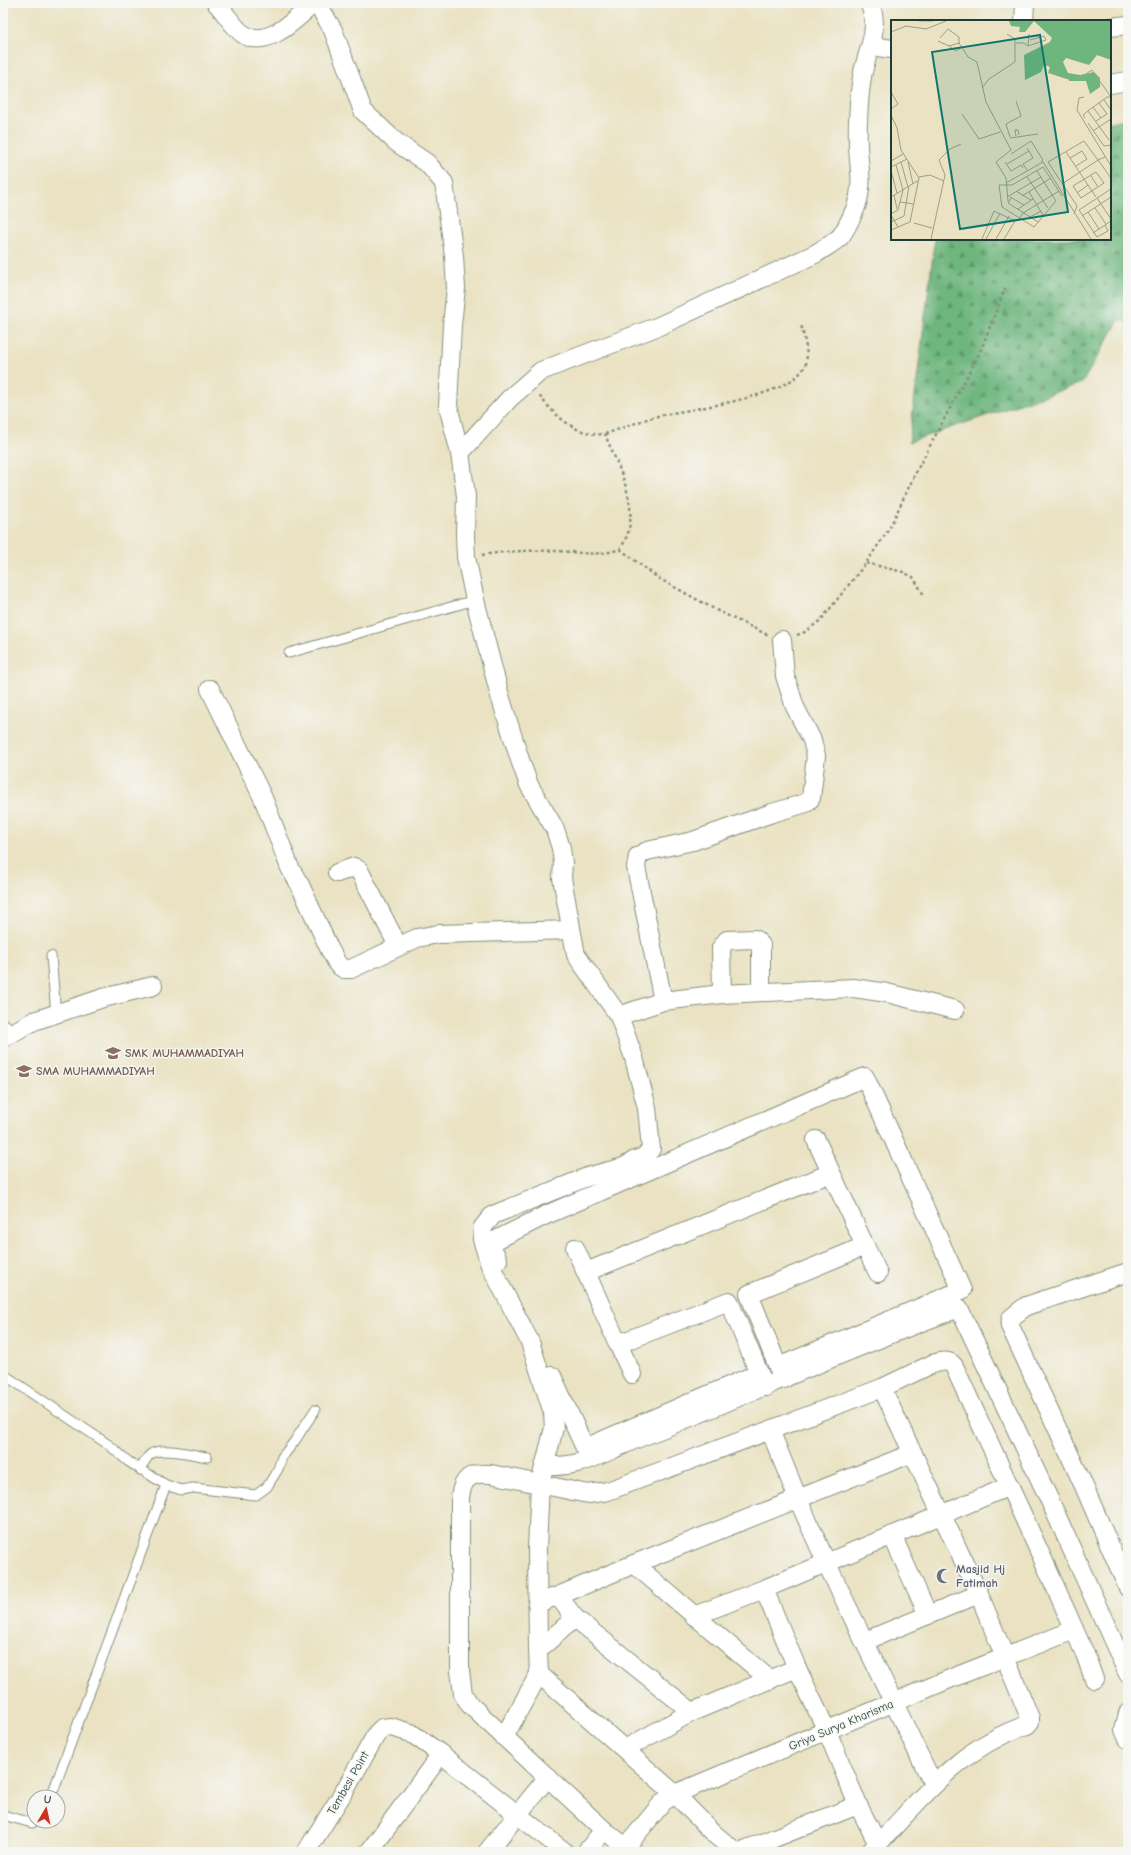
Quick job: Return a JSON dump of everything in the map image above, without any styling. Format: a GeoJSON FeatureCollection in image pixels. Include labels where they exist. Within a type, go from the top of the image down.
{"type":"FeatureCollection","features":[{"type":"Feature","properties":{"kind":"street"},"geometry":{"type":"LineString","coordinates":[[216,3],[242,33],[251,37],[261,38],[269,37],[295,20],[315,3],[333,30],[363,111],[396,142],[427,163],[444,183],[454,256],[456,288],[452,325],[448,406],[460,453],[466,496],[464,536],[466,557],[474,600],[500,696],[521,764],[529,785],[556,829],[561,848],[563,863],[562,878],[570,930],[576,955],[619,1016],[634,1058],[647,1108],[651,1149],[644,1157],[635,1160],[624,1167],[587,1177],[493,1215],[485,1224],[482,1234],[482,1239],[490,1265],[530,1342],[549,1399],[554,1428],[540,1483],[536,1549],[539,1674],[504,1737]]}},
{"type":"Feature","properties":{"kind":"street"},"geometry":{"type":"LineString","coordinates":[[460,453],[510,398],[541,371],[659,326],[817,253],[840,236],[855,208],[860,189],[861,168],[858,147],[862,76],[871,46],[874,26],[872,10],[869,3]]}},
{"type":"Feature","properties":{"kind":"street"},"geometry":{"type":"LineString","coordinates":[[1024,20],[1025,3]]}},
{"type":"Feature","properties":{"kind":"street"},"geometry":{"type":"LineString","coordinates":[[1111,27],[1128,25]]}},
{"type":"Feature","properties":{"kind":"street"},"geometry":{"type":"LineString","coordinates":[[871,46],[891,49]]}},
{"type":"Feature","properties":{"kind":"street"},"geometry":{"type":"LineString","coordinates":[[1111,84],[1128,81]]}},
{"type":"Feature","properties":{"kind":"street"},"geometry":{"type":"LineString","coordinates":[[663,1001],[636,867],[638,856],[647,851],[693,841],[772,813],[806,804],[811,798],[816,756],[812,740],[795,706],[785,676],[782,640]]}},
{"type":"Feature","properties":{"kind":"street"},"geometry":{"type":"LineString","coordinates":[[210,689],[263,798],[290,868],[338,964],[344,969],[352,969],[417,938],[438,934],[570,930]]}},
{"type":"Feature","properties":{"kind":"street"},"geometry":{"type":"LineString","coordinates":[[337,873],[354,867],[359,870],[398,946]]}},
{"type":"Feature","properties":{"kind":"street"},"geometry":{"type":"LineString","coordinates":[[722,994],[721,948],[727,940],[755,939],[761,944],[761,991]]}},
{"type":"Feature","properties":{"kind":"street"},"geometry":{"type":"LineString","coordinates":[[6,1031],[103,998],[153,986]]}},
{"type":"Feature","properties":{"kind":"street"},"geometry":{"type":"LineString","coordinates":[[619,1016],[663,1001],[761,991],[854,988],[955,1010]]}},
{"type":"Feature","properties":{"kind":"street"},"geometry":{"type":"LineString","coordinates":[[865,1077],[962,1290],[759,1373],[585,1448],[490,1243],[546,1215],[865,1077]]}},
{"type":"Feature","properties":{"kind":"street"},"geometry":{"type":"LineString","coordinates":[[816,1140],[864,1246],[878,1273]]}},
{"type":"Feature","properties":{"kind":"street"},"geometry":{"type":"LineString","coordinates":[[586,1272],[831,1173]]}},
{"type":"Feature","properties":{"kind":"street"},"geometry":{"type":"LineString","coordinates":[[618,1344],[749,1294],[864,1246]]}},
{"type":"Feature","properties":{"kind":"street"},"geometry":{"type":"LineString","coordinates":[[575,1248],[632,1374]]}},
{"type":"Feature","properties":{"kind":"street"},"geometry":{"type":"LineString","coordinates":[[1128,1272],[1026,1306],[1011,1318],[1010,1326],[1083,1484],[1122,1557],[1128,1588]]}},
{"type":"Feature","properties":{"kind":"street"},"geometry":{"type":"LineString","coordinates":[[749,1294],[778,1366]]}},
{"type":"Feature","properties":{"kind":"street"},"geometry":{"type":"LineString","coordinates":[[729,1301],[759,1373]]}},
{"type":"Feature","properties":{"kind":"street"},"geometry":{"type":"LineString","coordinates":[[544,1466],[562,1467],[589,1461],[759,1373],[778,1366],[888,1334],[959,1308],[1050,1501],[1128,1674]]}},
{"type":"Feature","properties":{"kind":"street","name":"Griya Surya Kharisma"},"geometry":{"type":"LineString","coordinates":[[1010,1486],[958,1373],[951,1363],[945,1361],[932,1364],[882,1388],[608,1491],[588,1494],[540,1483],[481,1473],[472,1476],[465,1481],[461,1488],[461,1683],[463,1694],[470,1705],[504,1737],[604,1830],[629,1849],[663,1802],[675,1794],[893,1703],[1006,1659],[1074,1630]]}},
{"type":"Feature","properties":{"kind":"street"},"geometry":{"type":"LineString","coordinates":[[764,1589],[797,1668],[827,1731],[874,1848],[933,1784],[959,1762],[984,1743],[1030,1722],[1030,1718],[979,1594],[882,1388]]}},
{"type":"Feature","properties":{"kind":"street"},"geometry":{"type":"LineString","coordinates":[[770,1430],[826,1562],[933,1784]]}},
{"type":"Feature","properties":{"kind":"street"},"geometry":{"type":"LineString","coordinates":[[537,1603],[558,1596],[634,1564],[912,1453]]}},
{"type":"Feature","properties":{"kind":"street"},"geometry":{"type":"LineString","coordinates":[[694,1616],[764,1589],[1010,1486],[1074,1630],[1094,1679]]}},
{"type":"Feature","properties":{"kind":"street"},"geometry":{"type":"LineString","coordinates":[[892,1535],[928,1616]]}},
{"type":"Feature","properties":{"kind":"street"},"geometry":{"type":"LineString","coordinates":[[634,1564],[770,1680]]}},
{"type":"Feature","properties":{"kind":"street"},"geometry":{"type":"LineString","coordinates":[[865,1642],[979,1594]]}},
{"type":"Feature","properties":{"kind":"street"},"geometry":{"type":"LineString","coordinates":[[558,1596],[575,1618],[692,1712]]}},
{"type":"Feature","properties":{"kind":"street"},"geometry":{"type":"LineString","coordinates":[[538,1650],[575,1618]]}},
{"type":"Feature","properties":{"kind":"street"},"geometry":{"type":"LineString","coordinates":[[625,1749],[692,1712],[797,1668]]}},
{"type":"Feature","properties":{"kind":"street"},"geometry":{"type":"LineString","coordinates":[[539,1674],[675,1794],[714,1834],[738,1852],[858,1805]]}},
{"type":"Feature","properties":{"kind":"street"},"geometry":{"type":"LineString","coordinates":[[1128,1713],[1124,1730],[1128,1739]]}},
{"type":"Feature","properties":{"kind":"street","name":"Tembesi Point"},"geometry":{"type":"LineString","coordinates":[[306,1852],[345,1790],[377,1733],[382,1728],[397,1728],[411,1733],[441,1754]]}},
{"type":"Feature","properties":{"kind":"street"},"geometry":{"type":"LineString","coordinates":[[369,1852],[441,1754],[565,1852]]}},
{"type":"Feature","properties":{"kind":"street"},"geometry":{"type":"LineString","coordinates":[[487,1852],[517,1813],[548,1777]]}},
{"type":"Feature","properties":{"kind":"street"},"geometry":{"type":"LineString","coordinates":[[586,1852],[604,1830]]}},
{"type":"Feature","properties":{"kind":"lane"},"geometry":{"type":"LineString","coordinates":[[289,653],[474,600]]}},
{"type":"Feature","properties":{"kind":"lane"},"geometry":{"type":"LineString","coordinates":[[51,956],[56,1014]]}},
{"type":"Feature","properties":{"kind":"lane"},"geometry":{"type":"LineString","coordinates":[[3,1374],[109,1445],[128,1462],[140,1470],[166,1485],[181,1490],[193,1488],[256,1495],[267,1487],[278,1469],[282,1457],[294,1442],[315,1410]]}},
{"type":"Feature","properties":{"kind":"lane"},"geometry":{"type":"LineString","coordinates":[[140,1470],[149,1455],[157,1451],[171,1451],[207,1456]]}},
{"type":"Feature","properties":{"kind":"lane"},"geometry":{"type":"LineString","coordinates":[[54,1789],[166,1485]]}},
{"type":"Feature","properties":{"kind":"lane"},"geometry":{"type":"LineString","coordinates":[[3,1815],[26,1821]]}},
{"type":"Feature","properties":{"kind":"path"},"geometry":{"type":"LineString","coordinates":[[620,549],[658,578],[716,610],[774,639],[782,640],[805,632],[821,620],[866,563],[889,529],[917,470],[980,352],[1005,288]]}},
{"type":"Feature","properties":{"kind":"path"},"geometry":{"type":"LineString","coordinates":[[528,381],[559,418],[595,435],[605,434],[651,418],[735,402],[769,391],[797,377],[806,365],[806,351],[801,324]]}},
{"type":"Feature","properties":{"kind":"path"},"geometry":{"type":"LineString","coordinates":[[605,434],[626,488],[631,509],[628,533],[620,549]]}},
{"type":"Feature","properties":{"kind":"path"},"geometry":{"type":"LineString","coordinates":[[466,557],[522,551],[556,551],[599,554],[620,549]]}},
{"type":"Feature","properties":{"kind":"path"},"geometry":{"type":"LineString","coordinates":[[866,563],[903,572],[913,578],[924,595]]}},
{"type":"Feature","properties":{"kind":"green space"},"geometry":{"type":"Polygon","coordinates":[[[1128,118],[1128,323],[1120,319],[1082,383],[909,442],[935,240],[1111,240],[1111,122],[1128,118]]]}},
{"type":"Feature","properties":{"kind":"place","name":"SMK MUHAMMADIYAH"},"geometry":{"type":"Point","coordinates":[113,1053]}},
{"type":"Feature","properties":{"kind":"place","name":"SMA MUHAMMADIYAH"},"geometry":{"type":"Point","coordinates":[24,1071]}},
{"type":"Feature","properties":{"kind":"place","name":"Masjid Hj Fatimah"},"geometry":{"type":"Point","coordinates":[944,1576]}}]}
